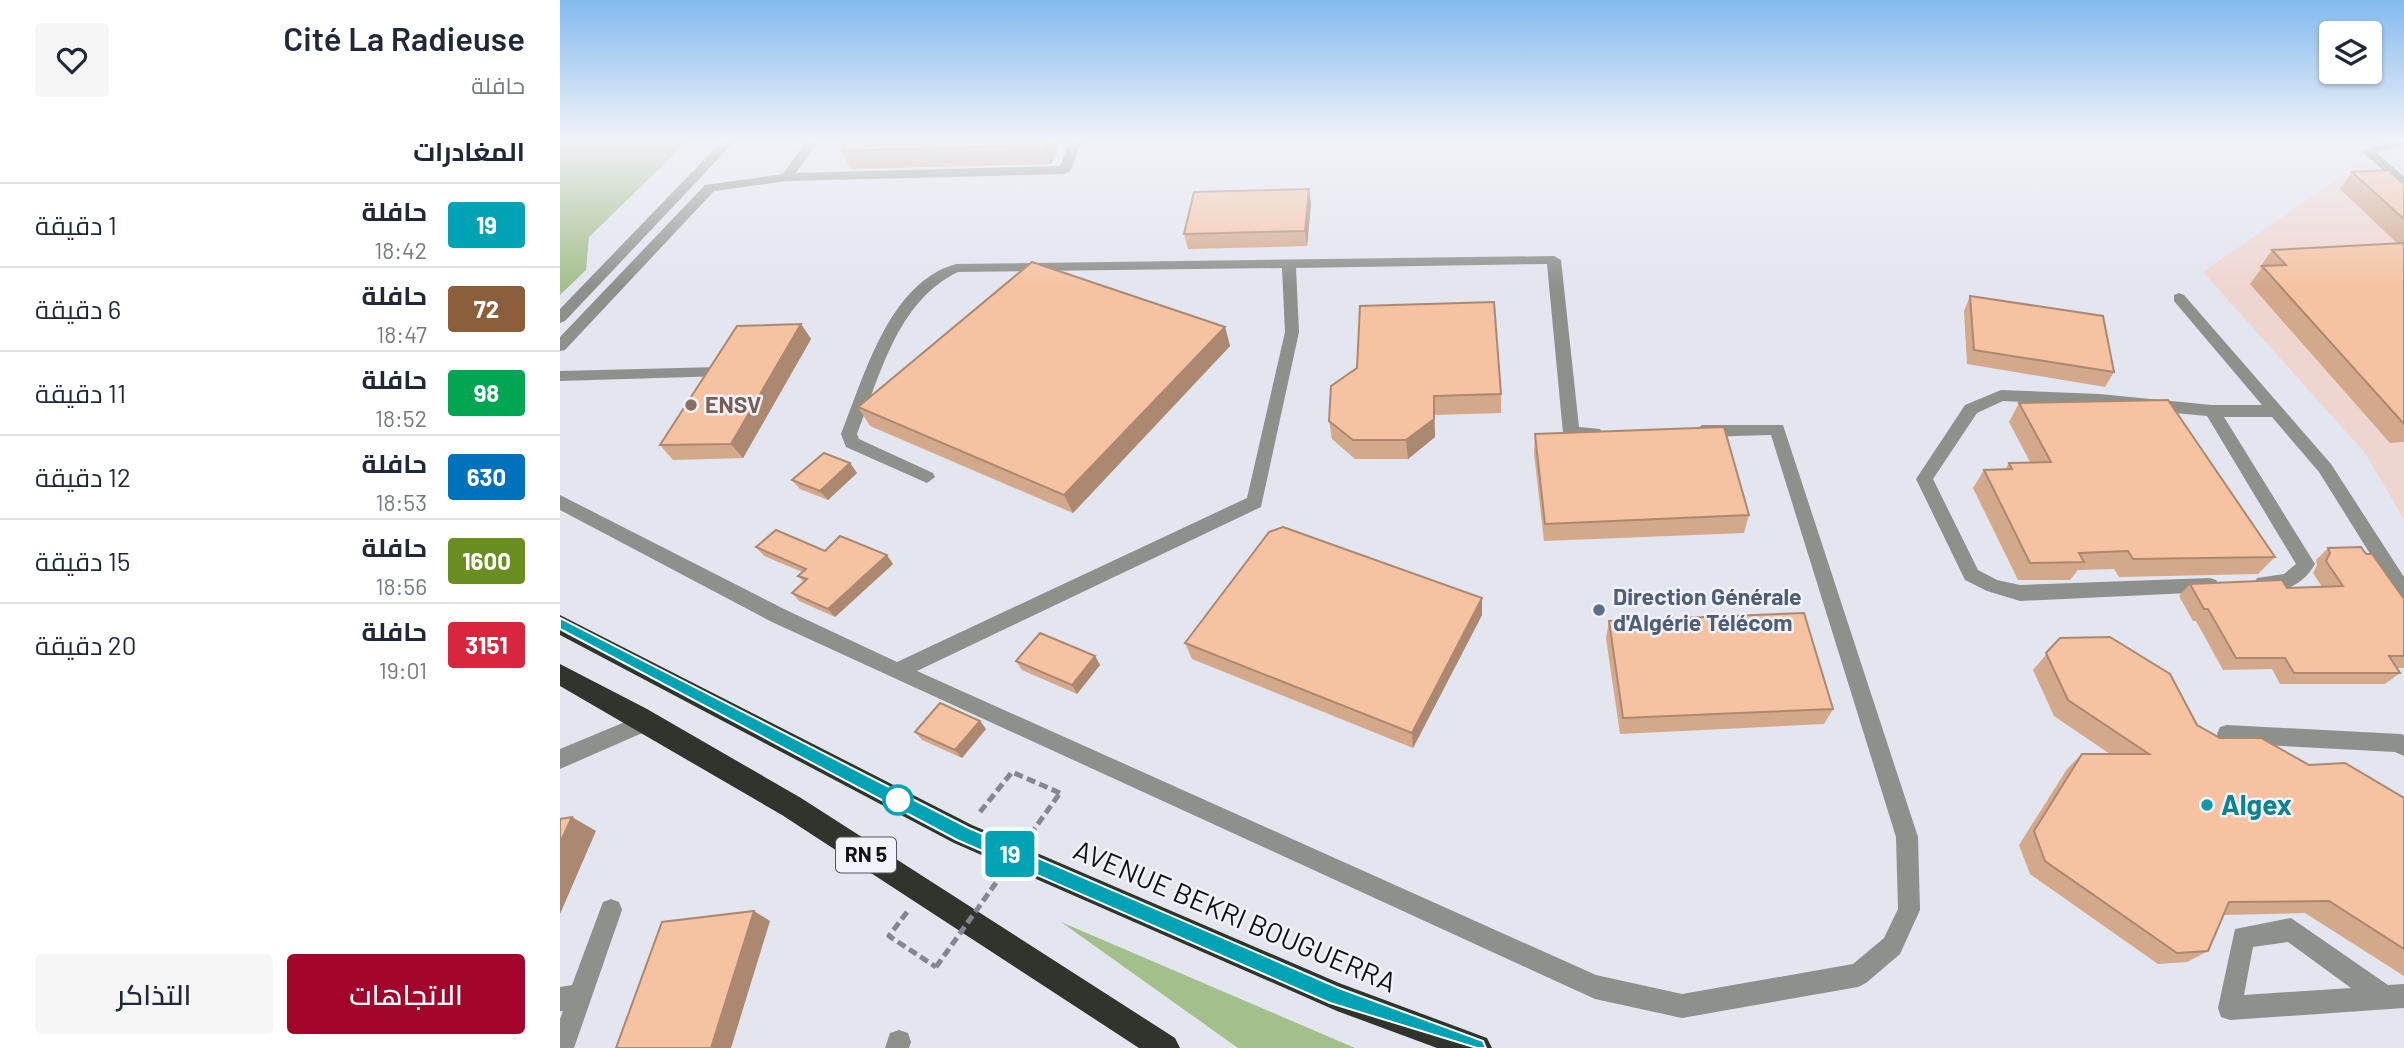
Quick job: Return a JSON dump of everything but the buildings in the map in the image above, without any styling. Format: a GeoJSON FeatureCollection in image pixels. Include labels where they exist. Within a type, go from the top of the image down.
{"type":"FeatureCollection","features":[{"type":"Feature","properties":{"kind":"highway","name":"AVENUE BEKRI BOUGUERRA"},"geometry":{"type":"LineString","coordinates":[[560,624],[963,834],[1337,997],[1477,1048]]}},
{"type":"Feature","properties":{"kind":"highway","name":"RN 5"},"geometry":{"type":"LineString","coordinates":[[560,674],[649,721],[924,890],[1165,1048]]}},
{"type":"Feature","properties":{"kind":"street"},"geometry":{"type":"LineString","coordinates":[[560,317],[683,189]]}},
{"type":"Feature","properties":{"kind":"street"},"geometry":{"type":"LineString","coordinates":[[560,346],[709,189]]}},
{"type":"Feature","properties":{"kind":"street"},"geometry":{"type":"LineString","coordinates":[[927,477],[852,443],[849,434],[903,307],[928,279],[939,272],[956,268],[1554,260],[1571,433],[1612,432]]}},
{"type":"Feature","properties":{"kind":"street"},"geometry":{"type":"LineString","coordinates":[[897,671],[1255,502],[1292,332],[1289,264]]}},
{"type":"Feature","properties":{"kind":"street"},"geometry":{"type":"LineString","coordinates":[[2179,298],[2325,468],[2404,592]]}},
{"type":"Feature","properties":{"kind":"street"},"geometry":{"type":"LineString","coordinates":[[560,376],[719,372]]}},
{"type":"Feature","properties":{"kind":"street"},"geometry":{"type":"LineString","coordinates":[[2212,411],[2306,564],[2300,574],[2285,583],[2020,593],[1993,586],[1971,575],[1924,479],[1971,410],[2001,395],[2099,400],[2212,411],[2276,411]]}},
{"type":"Feature","properties":{"kind":"street"},"geometry":{"type":"LineString","coordinates":[[563,506],[779,616],[897,671],[1595,987],[1682,1006],[1858,975],[1892,946],[1909,910],[1907,837],[1777,429],[1681,431]]}},
{"type":"Feature","properties":{"kind":"street"},"geometry":{"type":"LineString","coordinates":[[560,759],[649,721]]}},
{"type":"Feature","properties":{"kind":"street"},"geometry":{"type":"LineString","coordinates":[[2227,734],[2400,743],[2404,747]]}},
{"type":"Feature","properties":{"kind":"street"},"geometry":{"type":"LineString","coordinates":[[562,1048],[570,997],[611,910]]}},
{"type":"Feature","properties":{"kind":"street"},"geometry":{"type":"LineString","coordinates":[[2291,930],[2393,996],[2369,997],[2230,1008],[2243,937],[2291,930]]}},
{"type":"Feature","properties":{"kind":"path"},"geometry":{"type":"LineString","coordinates":[[888,936],[936,967],[1060,793],[1012,772],[963,834]]}},
{"type":"Feature","properties":{"kind":"shaded area"},"geometry":{"type":"Polygon","coordinates":[[[2323,189],[2395,189],[2404,197],[2404,519],[2365,453],[2203,272],[2323,189]]]}},
{"type":"Feature","properties":{"kind":"green space"},"geometry":{"type":"Polygon","coordinates":[[[560,189],[639,189],[589,237],[586,270],[560,295],[560,189]]]}},
{"type":"Feature","properties":{"kind":"green space"},"geometry":{"type":"Polygon","coordinates":[[[1061,922],[1355,1048],[1238,1048],[1061,922]]]}},
{"type":"Feature","properties":{"kind":"bus line","name":"19"},"geometry":{"type":"LineString","coordinates":[[560,624],[963,834],[1337,997],[1477,1048]]}},
{"type":"Feature","properties":{"kind":"place","name":"ENSV"},"geometry":{"type":"Point","coordinates":[691,405]}},
{"type":"Feature","properties":{"kind":"place","name":"Direction Générale d'Algérie Télécom"},"geometry":{"type":"Point","coordinates":[1599,610]}},
{"type":"Feature","properties":{"kind":"place","name":"Algex"},"geometry":{"type":"Point","coordinates":[2207,805]}}]}
